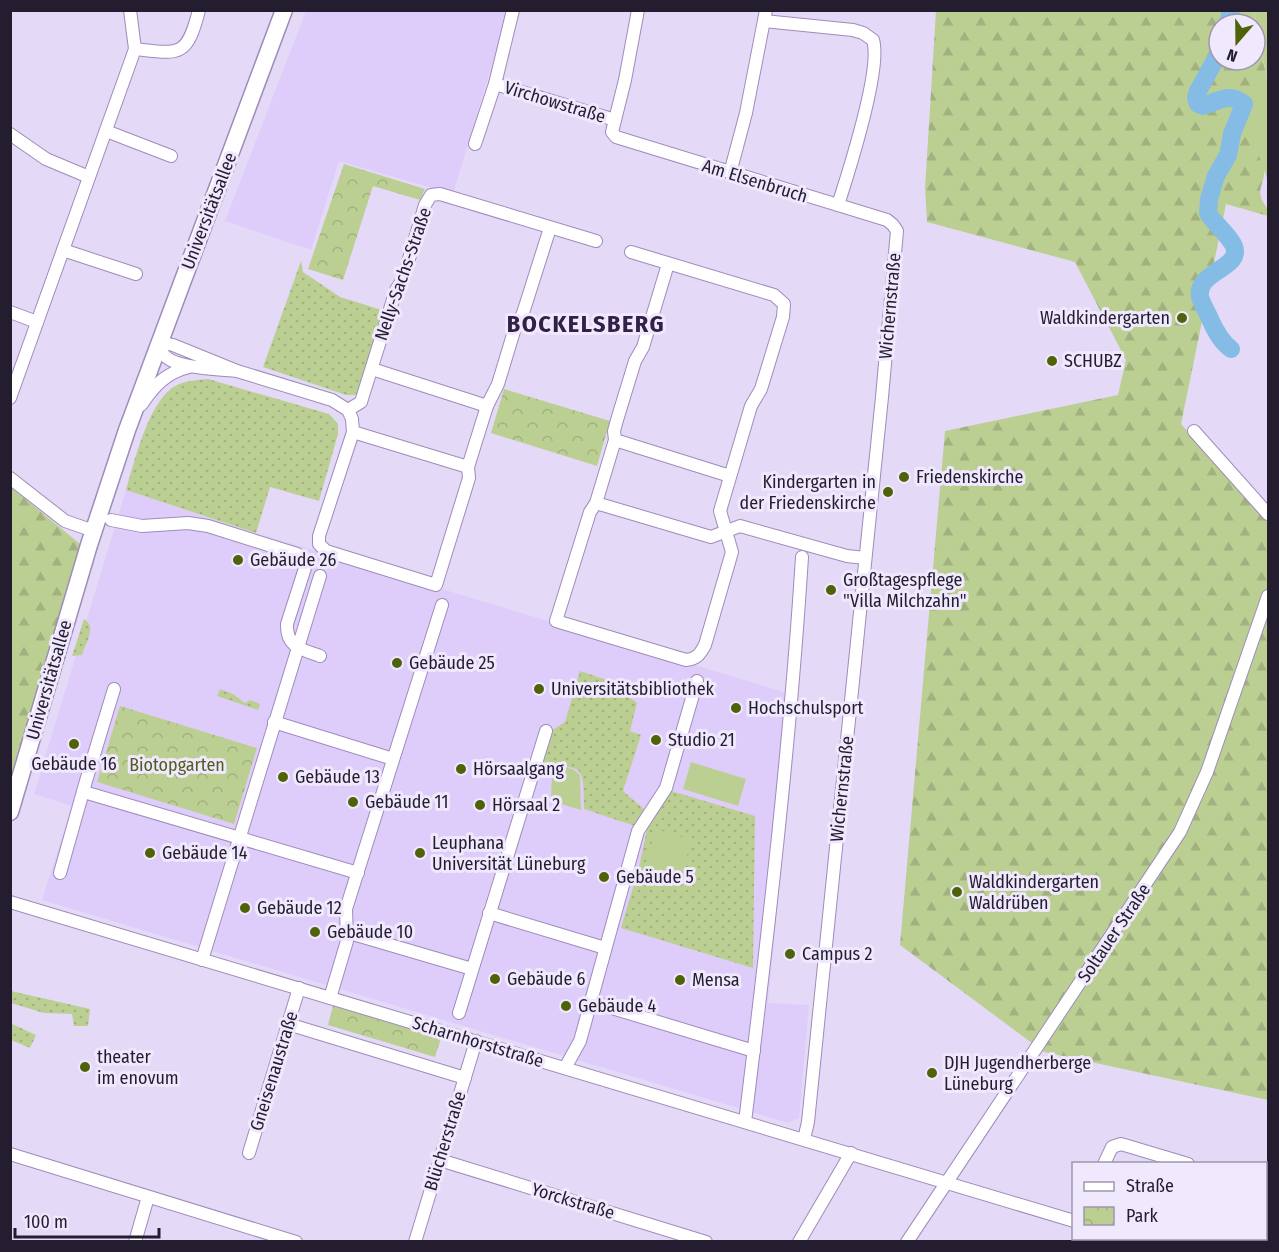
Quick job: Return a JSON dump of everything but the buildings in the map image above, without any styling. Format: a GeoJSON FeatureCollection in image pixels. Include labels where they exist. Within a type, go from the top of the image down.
{"type":"FeatureCollection","features":[{"type":"Feature","properties":{"kind":"main road","name":"Universitätsallee"},"geometry":{"type":"LineString","coordinates":[[10,812],[94,531],[134,412],[284,10]]}},
{"type":"Feature","properties":{"kind":"street"},"geometry":{"type":"LineString","coordinates":[[10,398],[135,49],[130,10]]}},
{"type":"Feature","properties":{"kind":"street"},"geometry":{"type":"LineString","coordinates":[[135,49],[162,52],[181,50],[188,43],[195,28],[199,10]]}},
{"type":"Feature","properties":{"kind":"street","name":"Virchowstraße"},"geometry":{"type":"LineString","coordinates":[[475,144],[495,84],[513,10]]}},
{"type":"Feature","properties":{"kind":"street"},"geometry":{"type":"LineString","coordinates":[[615,120],[628,69],[638,10]]}},
{"type":"Feature","properties":{"kind":"street"},"geometry":{"type":"LineString","coordinates":[[730,173],[746,113],[765,16],[853,30],[873,40],[874,62],[857,140],[838,205]]}},
{"type":"Feature","properties":{"kind":"street","name":"Virchowstraße"},"geometry":{"type":"LineString","coordinates":[[495,84],[615,120]]}},
{"type":"Feature","properties":{"kind":"street","name":"Am Elsenbruch"},"geometry":{"type":"LineString","coordinates":[[615,120],[612,132],[616,137],[887,220],[893,225]]}},
{"type":"Feature","properties":{"kind":"street"},"geometry":{"type":"LineString","coordinates":[[106,131],[171,156]]}},
{"type":"Feature","properties":{"kind":"street"},"geometry":{"type":"LineString","coordinates":[[10,134],[46,159],[89,177]]}},
{"type":"Feature","properties":{"kind":"street","name":"Nelly-Sachs-Straße"},"geometry":{"type":"LineString","coordinates":[[348,410],[361,402],[396,291],[403,279],[425,204],[431,195],[440,195],[596,241]]}},
{"type":"Feature","properties":{"kind":"street","name":"Wichernstraße"},"geometry":{"type":"LineString","coordinates":[[804,1139],[808,1122],[895,259],[897,231],[893,225]]}},
{"type":"Feature","properties":{"kind":"street"},"geometry":{"type":"LineString","coordinates":[[319,544],[326,551],[436,585],[469,478],[468,467],[487,406],[494,394],[550,228]]}},
{"type":"Feature","properties":{"kind":"street"},"geometry":{"type":"LineString","coordinates":[[63,250],[135,274]]}},
{"type":"Feature","properties":{"kind":"street"},"geometry":{"type":"LineString","coordinates":[[631,252],[774,295],[784,303],[783,317],[761,389],[751,406],[720,511],[732,552],[705,645],[694,659],[686,660],[556,621],[590,512],[596,503],[615,440],[614,431],[617,420],[635,361],[644,347],[668,264]]}},
{"type":"Feature","properties":{"kind":"street"},"geometry":{"type":"LineString","coordinates":[[10,312],[37,322]]}},
{"type":"Feature","properties":{"kind":"street"},"geometry":{"type":"LineString","coordinates":[[237,371],[191,366],[167,358],[159,342],[173,345],[237,371],[332,400],[348,410],[352,419],[353,432],[319,536],[319,544],[304,561]]}},
{"type":"Feature","properties":{"kind":"street","name":"Universitätsallee"},"geometry":{"type":"LineString","coordinates":[[134,412],[166,375],[191,366]]}},
{"type":"Feature","properties":{"kind":"street"},"geometry":{"type":"LineString","coordinates":[[372,369],[487,406]]}},
{"type":"Feature","properties":{"kind":"street"},"geometry":{"type":"LineString","coordinates":[[1194,431],[1269,514]]}},
{"type":"Feature","properties":{"kind":"street"},"geometry":{"type":"LineString","coordinates":[[353,432],[468,467]]}},
{"type":"Feature","properties":{"kind":"street"},"geometry":{"type":"LineString","coordinates":[[615,440],[730,476]]}},
{"type":"Feature","properties":{"kind":"street"},"geometry":{"type":"LineString","coordinates":[[10,478],[65,520],[94,531]]}},
{"type":"Feature","properties":{"kind":"street"},"geometry":{"type":"LineString","coordinates":[[596,503],[711,537],[740,526],[847,556],[865,558]]}},
{"type":"Feature","properties":{"kind":"street"},"geometry":{"type":"LineString","coordinates":[[111,520],[142,526],[188,523],[208,526],[290,550],[304,561],[305,568],[287,624],[287,633],[297,648],[320,656]]}},
{"type":"Feature","properties":{"kind":"street"},"geometry":{"type":"LineString","coordinates":[[745,1122],[779,820],[802,557]]}},
{"type":"Feature","properties":{"kind":"street"},"geometry":{"type":"LineString","coordinates":[[202,960],[320,576]]}},
{"type":"Feature","properties":{"kind":"street","name":"Soltauer Straße"},"geometry":{"type":"LineString","coordinates":[[906,1242],[1180,832],[1207,772],[1269,596]]}},
{"type":"Feature","properties":{"kind":"street"},"geometry":{"type":"LineString","coordinates":[[330,998],[347,940],[346,909],[442,605]]}},
{"type":"Feature","properties":{"kind":"street"},"geometry":{"type":"LineString","coordinates":[[565,1068],[580,1041],[638,831],[666,788],[697,681]]}},
{"type":"Feature","properties":{"kind":"street"},"geometry":{"type":"LineString","coordinates":[[60,873],[114,688]]}},
{"type":"Feature","properties":{"kind":"street"},"geometry":{"type":"LineString","coordinates":[[274,722],[393,759]]}},
{"type":"Feature","properties":{"kind":"street"},"geometry":{"type":"LineString","coordinates":[[459,1013],[546,731]]}},
{"type":"Feature","properties":{"kind":"street"},"geometry":{"type":"LineString","coordinates":[[84,792],[358,873]]}},
{"type":"Feature","properties":{"kind":"street","name":"Scharnhorststraße"},"geometry":{"type":"LineString","coordinates":[[10,902],[1072,1220]]}},
{"type":"Feature","properties":{"kind":"street"},"geometry":{"type":"LineString","coordinates":[[489,913],[605,948]]}},
{"type":"Feature","properties":{"kind":"street"},"geometry":{"type":"LineString","coordinates":[[346,932],[472,969]]}},
{"type":"Feature","properties":{"kind":"street","name":"Gneisenaustraße"},"geometry":{"type":"LineString","coordinates":[[249,1154],[299,988]]}},
{"type":"Feature","properties":{"kind":"street"},"geometry":{"type":"LineString","coordinates":[[592,1002],[754,1051]]}},
{"type":"Feature","properties":{"kind":"street"},"geometry":{"type":"LineString","coordinates":[[288,1024],[465,1078]]}},
{"type":"Feature","properties":{"kind":"street","name":"Blücherstraße"},"geometry":{"type":"LineString","coordinates":[[415,1242],[476,1041]]}},
{"type":"Feature","properties":{"kind":"street"},"geometry":{"type":"LineString","coordinates":[[1105,1162],[1112,1147],[1120,1144],[1181,1162]]}},
{"type":"Feature","properties":{"kind":"street"},"geometry":{"type":"LineString","coordinates":[[799,1242],[851,1153]]}},
{"type":"Feature","properties":{"kind":"street"},"geometry":{"type":"LineString","coordinates":[[10,1154],[296,1242]]}},
{"type":"Feature","properties":{"kind":"street","name":"Yorckstraße"},"geometry":{"type":"LineString","coordinates":[[440,1160],[706,1242]]}},
{"type":"Feature","properties":{"kind":"street"},"geometry":{"type":"LineString","coordinates":[[135,1242],[148,1197]]}},
{"type":"Feature","properties":{"kind":"shaded area"},"geometry":{"type":"Polygon","coordinates":[[[306,11],[506,11],[453,194],[339,161],[311,250],[225,221],[306,11]]]}},
{"type":"Feature","properties":{"kind":"shaded area","name":"Leuphana Universität Lüneburg"},"geometry":{"type":"Polygon","coordinates":[[[126,490],[256,533],[797,696],[768,1003],[809,1005],[799,1118],[788,1123],[42,900],[72,806],[34,794],[126,490]]]}},
{"type":"Feature","properties":{"kind":"green space"},"geometry":{"type":"Polygon","coordinates":[[[936,11],[1254,11],[1207,12],[1207,72],[1265,72],[1268,86],[1244,114],[1263,163],[1264,174],[1260,192],[1268,209],[1268,216],[1226,204],[1181,424],[1268,523],[1268,1100],[1044,1052],[900,945],[945,431],[1118,395],[1126,360],[1075,262],[927,222],[925,188],[936,11]]]}},
{"type":"Feature","properties":{"kind":"green space"},"geometry":{"type":"Polygon","coordinates":[[[1268,11],[1268,85],[1266,72],[1267,12],[1254,12],[1268,11]]]}},
{"type":"Feature","properties":{"kind":"green space"},"geometry":{"type":"Polygon","coordinates":[[[1268,85],[1268,181],[1244,114],[1246,95],[1268,85]]]}},
{"type":"Feature","properties":{"kind":"green space"},"geometry":{"type":"Polygon","coordinates":[[[344,164],[425,189],[420,200],[373,186],[343,280],[308,269],[344,164]]]}},
{"type":"Feature","properties":{"kind":"green space"},"geometry":{"type":"Polygon","coordinates":[[[301,261],[303,272],[340,297],[385,311],[361,389],[355,395],[346,395],[263,367],[301,261]]]}},
{"type":"Feature","properties":{"kind":"green space"},"geometry":{"type":"Polygon","coordinates":[[[208,379],[329,414],[338,424],[338,434],[319,501],[270,487],[256,533],[126,490],[143,435],[163,397],[180,384],[208,379]]]}},
{"type":"Feature","properties":{"kind":"green space"},"geometry":{"type":"Polygon","coordinates":[[[504,389],[610,421],[597,466],[491,433],[504,389]]]}},
{"type":"Feature","properties":{"kind":"green space"},"geometry":{"type":"Polygon","coordinates":[[[11,487],[80,544],[11,779],[11,487]]]}},
{"type":"Feature","properties":{"kind":"green space"},"geometry":{"type":"Polygon","coordinates":[[[84,619],[90,626],[88,640],[82,655],[72,656],[84,619]]]}},
{"type":"Feature","properties":{"kind":"green space"},"geometry":{"type":"Polygon","coordinates":[[[580,671],[607,680],[606,688],[628,696],[637,703],[630,731],[641,735],[623,791],[645,810],[638,827],[584,809],[582,777],[574,768],[542,770],[551,731],[565,722],[580,671]]]}},
{"type":"Feature","properties":{"kind":"green space"},"geometry":{"type":"Polygon","coordinates":[[[220,689],[233,694],[245,703],[250,700],[260,704],[258,710],[217,696],[220,689]]]}},
{"type":"Feature","properties":{"kind":"green space","name":"Biotopgarten"},"geometry":{"type":"Polygon","coordinates":[[[120,706],[257,748],[234,824],[97,782],[120,706]]]}},
{"type":"Feature","properties":{"kind":"green space"},"geometry":{"type":"Polygon","coordinates":[[[691,762],[746,779],[738,806],[683,789],[691,762]]]}},
{"type":"Feature","properties":{"kind":"green space"},"geometry":{"type":"Polygon","coordinates":[[[568,768],[580,775],[581,810],[551,801],[552,771],[568,768]]]}},
{"type":"Feature","properties":{"kind":"green space"},"geometry":{"type":"Polygon","coordinates":[[[668,790],[755,816],[753,968],[621,928],[639,867],[648,825],[668,790]]]}},
{"type":"Feature","properties":{"kind":"green space"},"geometry":{"type":"Polygon","coordinates":[[[656,829],[692,840],[680,878],[644,867],[656,829]]]}},
{"type":"Feature","properties":{"kind":"green space"},"geometry":{"type":"Polygon","coordinates":[[[11,991],[90,1009],[88,1026],[74,1026],[72,1014],[44,1013],[11,1003],[11,991]]]}},
{"type":"Feature","properties":{"kind":"green space"},"geometry":{"type":"Polygon","coordinates":[[[334,1002],[442,1035],[435,1057],[328,1025],[334,1002]]]}},
{"type":"Feature","properties":{"kind":"green space"},"geometry":{"type":"Polygon","coordinates":[[[10,1023],[36,1035],[30,1048],[11,1040],[10,1023]]]}},
{"type":"Feature","properties":{"kind":"waterway"},"geometry":{"type":"LineString","coordinates":[[1208,72],[1198,91],[1196,98],[1198,104],[1203,106],[1229,98],[1239,100],[1244,104],[1232,134],[1228,155],[1216,176],[1209,199],[1208,213],[1234,247],[1234,257],[1204,282],[1200,289],[1203,305],[1216,331],[1231,349]]}},
{"type":"Feature","properties":{"kind":"place","name":"Waldkindergarten"},"geometry":{"type":"Point","coordinates":[1182,318]}},
{"type":"Feature","properties":{"kind":"place","name":"SCHUBZ"},"geometry":{"type":"Point","coordinates":[1052,361]}},
{"type":"Feature","properties":{"kind":"place","name":"Friedenskirche"},"geometry":{"type":"Point","coordinates":[904,477]}},
{"type":"Feature","properties":{"kind":"place","name":"Kindergarten in der Friedenskirche"},"geometry":{"type":"Point","coordinates":[888,492]}},
{"type":"Feature","properties":{"kind":"place","name":"Gebäude 26"},"geometry":{"type":"Point","coordinates":[238,560]}},
{"type":"Feature","properties":{"kind":"place","name":"Großtagespflege \"Villa Milchzahn\""},"geometry":{"type":"Point","coordinates":[831,590]}},
{"type":"Feature","properties":{"kind":"place","name":"Gebäude 25"},"geometry":{"type":"Point","coordinates":[397,663]}},
{"type":"Feature","properties":{"kind":"place","name":"Universitätsbibliothek"},"geometry":{"type":"Point","coordinates":[539,689]}},
{"type":"Feature","properties":{"kind":"place","name":"Hochschulsport"},"geometry":{"type":"Point","coordinates":[736,708]}},
{"type":"Feature","properties":{"kind":"place","name":"Studio 21"},"geometry":{"type":"Point","coordinates":[656,740]}},
{"type":"Feature","properties":{"kind":"place","name":"Gebäude 16"},"geometry":{"type":"Point","coordinates":[74,744]}},
{"type":"Feature","properties":{"kind":"place","name":"Hörsaalgang"},"geometry":{"type":"Point","coordinates":[461,769]}},
{"type":"Feature","properties":{"kind":"place","name":"Gebäude 13"},"geometry":{"type":"Point","coordinates":[283,777]}},
{"type":"Feature","properties":{"kind":"place","name":"Gebäude 11"},"geometry":{"type":"Point","coordinates":[353,802]}},
{"type":"Feature","properties":{"kind":"place","name":"Hörsaal 2"},"geometry":{"type":"Point","coordinates":[480,805]}},
{"type":"Feature","properties":{"kind":"place","name":"Gebäude 14"},"geometry":{"type":"Point","coordinates":[150,853]}},
{"type":"Feature","properties":{"kind":"place","name":"Leuphana Universität Lüneburg"},"geometry":{"type":"Point","coordinates":[420,853]}},
{"type":"Feature","properties":{"kind":"place","name":"Gebäude 5"},"geometry":{"type":"Point","coordinates":[604,877]}},
{"type":"Feature","properties":{"kind":"place","name":"Waldkindergarten Waldrüben"},"geometry":{"type":"Point","coordinates":[957,892]}},
{"type":"Feature","properties":{"kind":"place","name":"Gebäude 12"},"geometry":{"type":"Point","coordinates":[245,908]}},
{"type":"Feature","properties":{"kind":"place","name":"Gebäude 10"},"geometry":{"type":"Point","coordinates":[315,932]}},
{"type":"Feature","properties":{"kind":"place","name":"Campus 2"},"geometry":{"type":"Point","coordinates":[790,954]}},
{"type":"Feature","properties":{"kind":"place","name":"Gebäude 6"},"geometry":{"type":"Point","coordinates":[495,979]}},
{"type":"Feature","properties":{"kind":"place","name":"Mensa"},"geometry":{"type":"Point","coordinates":[680,980]}},
{"type":"Feature","properties":{"kind":"place","name":"Gebäude 4"},"geometry":{"type":"Point","coordinates":[566,1006]}},
{"type":"Feature","properties":{"kind":"place","name":"theater im enovum"},"geometry":{"type":"Point","coordinates":[85,1067]}},
{"type":"Feature","properties":{"kind":"place","name":"DJH Jugendherberge Lüneburg"},"geometry":{"type":"Point","coordinates":[932,1073]}},
{"type":"Feature","properties":{"kind":"district","name":"BOCKELSBERG"},"geometry":{"type":"Point","coordinates":[586,324]}}]}
